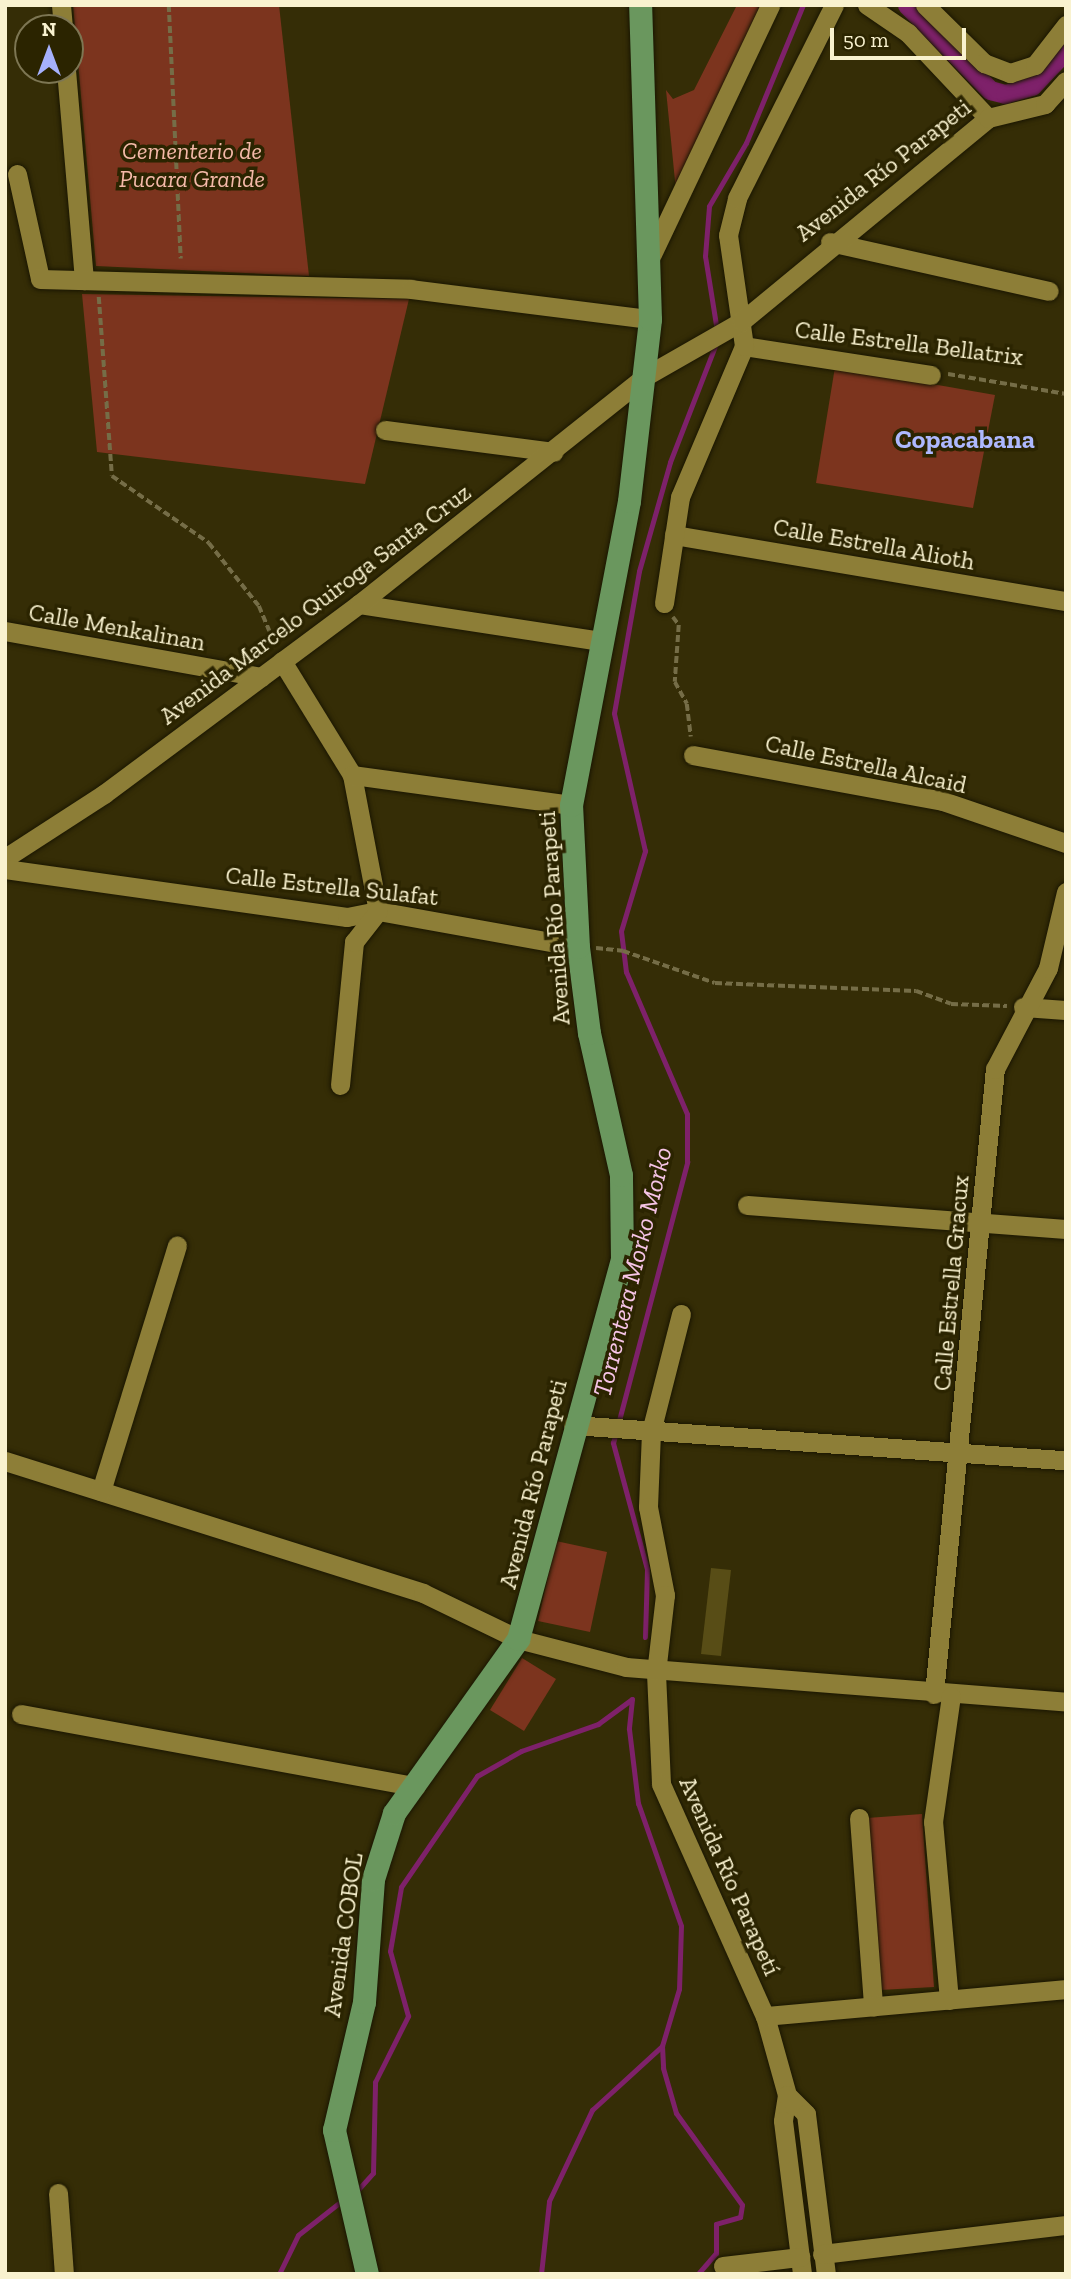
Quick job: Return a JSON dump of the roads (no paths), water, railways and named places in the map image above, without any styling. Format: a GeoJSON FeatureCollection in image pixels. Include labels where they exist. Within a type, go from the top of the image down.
{"type":"FeatureCollection","features":[{"type":"Feature","properties":{"kind":"main road"},"geometry":{"type":"LineString","coordinates":[[640,5],[652,254],[650,319],[644,377]]}},
{"type":"Feature","properties":{"kind":"main road","name":"Avenida Río Parapeti"},"geometry":{"type":"LineString","coordinates":[[517,1639],[626,1228],[578,947],[571,805],[629,501],[644,377]]}},
{"type":"Feature","properties":{"kind":"main road","name":"Avenida COBOL"},"geometry":{"type":"LineString","coordinates":[[367,2274],[345,2197],[334,2130],[364,2002],[373,1880],[394,1813],[517,1639]]}},
{"type":"Feature","properties":{"kind":"street"},"geometry":{"type":"LineString","coordinates":[[652,254],[770,5]]}},
{"type":"Feature","properties":{"kind":"street"},"geometry":{"type":"LineString","coordinates":[[664,603],[680,497],[744,346],[728,235],[737,198],[834,5]]}},
{"type":"Feature","properties":{"kind":"street"},"geometry":{"type":"LineString","coordinates":[[867,5],[908,33],[988,118]]}},
{"type":"Feature","properties":{"kind":"street"},"geometry":{"type":"LineString","coordinates":[[926,5],[984,64],[1010,74],[1035,65],[1066,25]]}},
{"type":"Feature","properties":{"kind":"street","name":"Avenida Río Parapeti"},"geometry":{"type":"LineString","coordinates":[[644,377],[742,321],[830,242],[988,118],[1045,104],[1066,81]]}},
{"type":"Feature","properties":{"kind":"street"},"geometry":{"type":"LineString","coordinates":[[68,84],[91,281]]}},
{"type":"Feature","properties":{"kind":"street"},"geometry":{"type":"LineString","coordinates":[[17,174],[40,278],[411,289],[650,319]]}},
{"type":"Feature","properties":{"kind":"street"},"geometry":{"type":"LineString","coordinates":[[830,242],[1049,291]]}},
{"type":"Feature","properties":{"kind":"street","name":"Calle Estrella Bellatrix"},"geometry":{"type":"LineString","coordinates":[[744,346],[932,375]]}},
{"type":"Feature","properties":{"kind":"street","name":"Avenida Marcelo Quiroga Santa Cruz"},"geometry":{"type":"LineString","coordinates":[[5,858],[104,794],[282,662],[554,452],[644,377]]}},
{"type":"Feature","properties":{"kind":"street"},"geometry":{"type":"LineString","coordinates":[[385,430],[554,452]]}},
{"type":"Feature","properties":{"kind":"street","name":"Calle Estrella Alioth"},"geometry":{"type":"LineString","coordinates":[[674,535],[1066,601]]}},
{"type":"Feature","properties":{"kind":"street"},"geometry":{"type":"LineString","coordinates":[[359,604],[601,641]]}},
{"type":"Feature","properties":{"kind":"street","name":"Calle Menkalinan"},"geometry":{"type":"LineString","coordinates":[[5,631],[261,677]]}},
{"type":"Feature","properties":{"kind":"street"},"geometry":{"type":"LineString","coordinates":[[282,662],[352,775],[378,911],[354,942],[340,1085]]}},
{"type":"Feature","properties":{"kind":"street","name":"Calle Estrella Alcaid"},"geometry":{"type":"LineString","coordinates":[[693,755],[943,801],[1066,843]]}},
{"type":"Feature","properties":{"kind":"street"},"geometry":{"type":"LineString","coordinates":[[352,775],[571,805]]}},
{"type":"Feature","properties":{"kind":"street","name":"Calle Estrella Sulafat"},"geometry":{"type":"LineString","coordinates":[[5,869],[347,917],[378,911],[578,947]]}},
{"type":"Feature","properties":{"kind":"street","name":"Calle Estrella Gracux"},"geometry":{"type":"LineString","coordinates":[[949,2000],[933,1822],[960,1453],[995,1069],[1023,1007],[1048,968],[1066,892]]}},
{"type":"Feature","properties":{"kind":"street"},"geometry":{"type":"LineString","coordinates":[[1023,1007],[1066,1010]]}},
{"type":"Feature","properties":{"kind":"street"},"geometry":{"type":"LineString","coordinates":[[747,1205],[1066,1229]]}},
{"type":"Feature","properties":{"kind":"street"},"geometry":{"type":"LineString","coordinates":[[101,1491],[177,1246]]}},
{"type":"Feature","properties":{"kind":"street","name":"Avenida Río Parapetí"},"geometry":{"type":"LineString","coordinates":[[681,1314],[651,1432],[648,1507],[665,1595],[656,1673],[666,1801],[681,1823],[765,2016],[787,2095],[783,2120],[801,2265]]}},
{"type":"Feature","properties":{"kind":"street"},"geometry":{"type":"LineString","coordinates":[[573,1425],[628,1432],[1066,1460]]}},
{"type":"Feature","properties":{"kind":"street"},"geometry":{"type":"LineString","coordinates":[[5,1461],[423,1593],[517,1639],[656,1673],[1066,1702]]}},
{"type":"Feature","properties":{"kind":"street"},"geometry":{"type":"LineString","coordinates":[[21,1714],[415,1786]]}},
{"type":"Feature","properties":{"kind":"street"},"geometry":{"type":"LineString","coordinates":[[859,1818],[873,2007]]}},
{"type":"Feature","properties":{"kind":"street"},"geometry":{"type":"LineString","coordinates":[[765,2016],[1066,1989]]}},
{"type":"Feature","properties":{"kind":"street","name":"Avenida Río Parapetí"},"geometry":{"type":"LineString","coordinates":[[787,2095],[806,2115],[826,2274]]}},
{"type":"Feature","properties":{"kind":"street"},"geometry":{"type":"LineString","coordinates":[[58,2193],[64,2274]]}},
{"type":"Feature","properties":{"kind":"street"},"geometry":{"type":"LineString","coordinates":[[822,2254],[1066,2225]]}},
{"type":"Feature","properties":{"kind":"street"},"geometry":{"type":"LineString","coordinates":[[723,2266],[801,2265]]}},
{"type":"Feature","properties":{"kind":"waterway","name":"Torrentera Morko Morko"},"geometry":{"type":"LineString","coordinates":[[717,331],[705,256],[709,206],[746,143],[803,5]]}},
{"type":"Feature","properties":{"kind":"waterway"},"geometry":{"type":"LineString","coordinates":[[907,5],[990,90],[1005,94],[1032,86],[1066,50]]}},
{"type":"Feature","properties":{"kind":"waterway","name":"Torrentera Morko Morko"},"geometry":{"type":"LineString","coordinates":[[645,1637],[647,1569],[613,1443],[687,1162],[687,1114],[626,972],[621,931],[645,851],[614,713],[639,571],[670,462],[717,341]]}},
{"type":"Feature","properties":{"kind":"waterway","name":"Torrentera Morko Morko"},"geometry":{"type":"LineString","coordinates":[[632,1699],[629,1729],[638,1803],[681,1926],[679,1989],[662,2046],[663,2068],[676,2113],[742,2205],[740,2217],[716,2224],[716,2253],[698,2274]]}},
{"type":"Feature","properties":{"kind":"waterway"},"geometry":{"type":"LineString","coordinates":[[355,2193],[373,2173],[375,2082],[408,2016],[390,1951],[401,1887],[477,1776],[521,1751],[598,1724],[632,1699]]}},
{"type":"Feature","properties":{"kind":"waterway"},"geometry":{"type":"LineString","coordinates":[[541,2274],[549,2201],[592,2110],[662,2046]]}},
{"type":"Feature","properties":{"kind":"waterway"},"geometry":{"type":"LineString","coordinates":[[279,2274],[298,2235],[344,2199]]}},
{"type":"Feature","properties":{"kind":"district","name":"Copacabana"},"geometry":{"type":"Point","coordinates":[965,440]}},
{"type":"Feature","properties":{"kind":"park label","name":"Cementerio de Pucara Grande"},"geometry":{"type":"Point","coordinates":[192,165]}}]}
